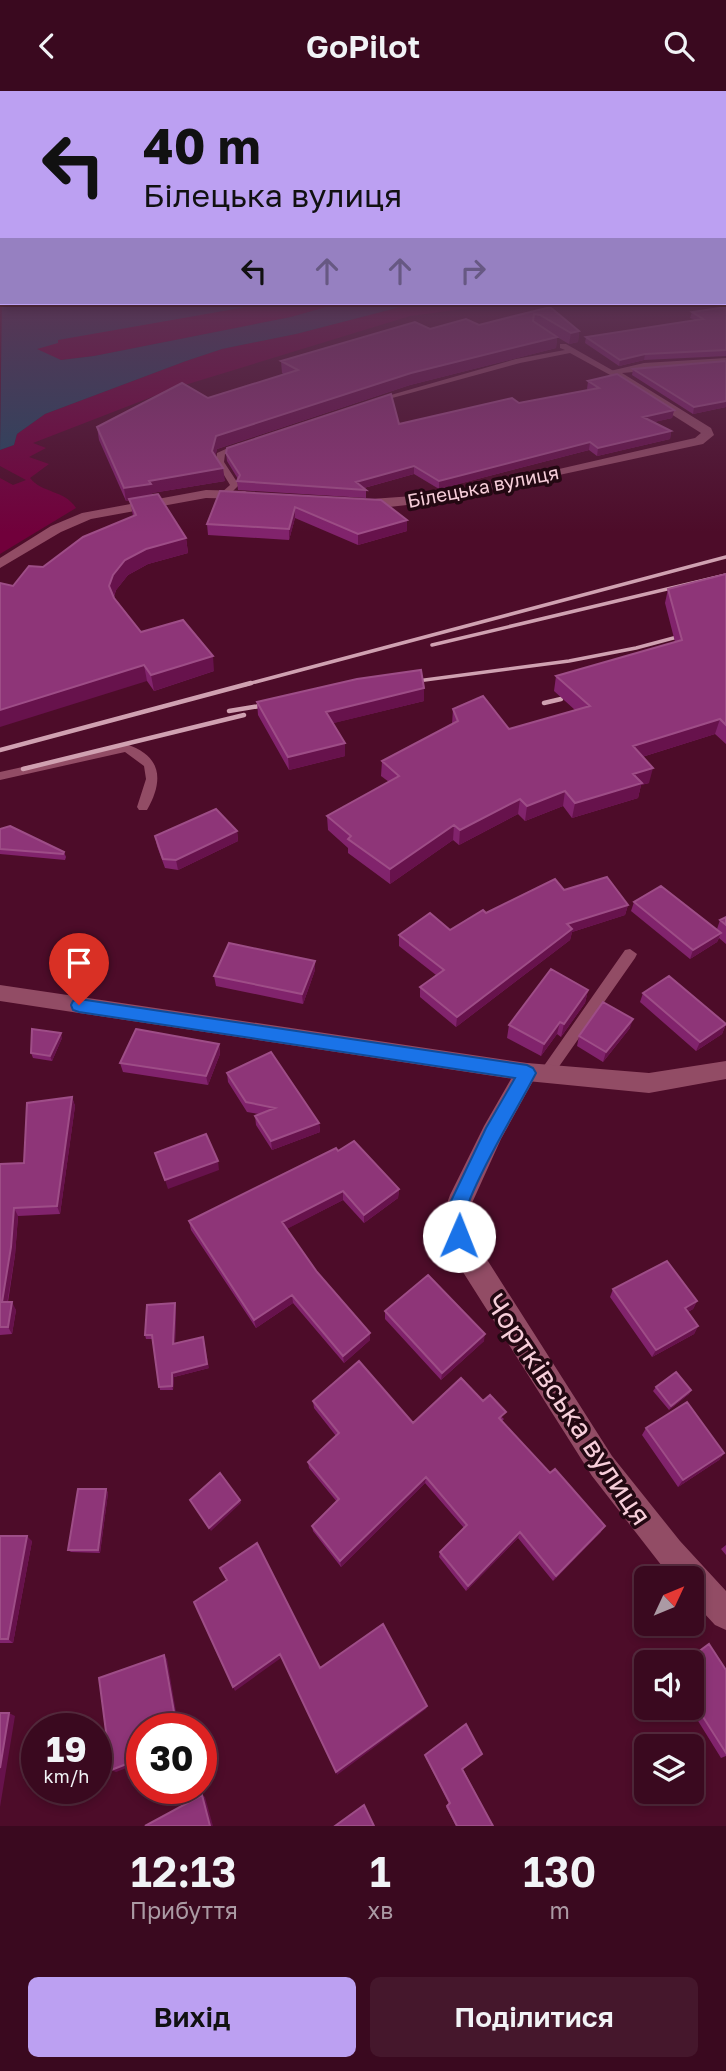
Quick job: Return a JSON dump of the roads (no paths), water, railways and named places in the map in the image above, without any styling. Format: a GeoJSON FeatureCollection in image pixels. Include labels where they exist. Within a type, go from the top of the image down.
{"type":"FeatureCollection","features":[{"type":"Feature","properties":{"kind":"street"},"geometry":{"type":"LineString","coordinates":[[615,374],[622,370]]}},
{"type":"Feature","properties":{"kind":"street","name":"Білецька вулиця"},"geometry":{"type":"LineString","coordinates":[[346,502],[371,505],[434,498],[685,445],[708,435],[707,431],[615,374]]}},
{"type":"Feature","properties":{"kind":"street"},"geometry":{"type":"LineString","coordinates":[[0,564],[56,529],[87,516],[206,494],[258,496]]}},
{"type":"Feature","properties":{"kind":"street"},"geometry":{"type":"LineString","coordinates":[[0,993],[536,1073],[649,1083],[726,1070]]}},
{"type":"Feature","properties":{"kind":"street","name":"Чортківська вулиця"},"geometry":{"type":"LineString","coordinates":[[536,1073],[492,1133],[459,1203],[459,1236],[465,1252],[602,1466],[669,1552],[726,1614]]}},
{"type":"Feature","properties":{"kind":"lane"},"geometry":{"type":"LineString","coordinates":[[363,404],[489,370]]}},
{"type":"Feature","properties":{"kind":"lane"},"geometry":{"type":"LineString","coordinates":[[607,370],[615,374]]}},
{"type":"Feature","properties":{"kind":"lane"},"geometry":{"type":"LineString","coordinates":[[224,495],[235,485],[220,462],[221,453],[251,441]]}},
{"type":"Feature","properties":{"kind":"lane"},"geometry":{"type":"LineString","coordinates":[[0,776],[126,748],[140,754],[153,772],[154,778],[143,807]]}},
{"type":"Feature","properties":{"kind":"lane"},"geometry":{"type":"LineString","coordinates":[[536,1073],[631,954]]}},
{"type":"Feature","properties":{"kind":"water"},"geometry":{"type":"Polygon","coordinates":[[[1,370],[162,370],[45,414],[17,434],[14,445],[0,450],[1,370]]]}},
{"type":"Feature","properties":{"kind":"railway"},"geometry":{"type":"LineString","coordinates":[[244,685],[726,557]]}},
{"type":"Feature","properties":{"kind":"railway"},"geometry":{"type":"LineString","coordinates":[[432,645],[726,575]]}},
{"type":"Feature","properties":{"kind":"railway"},"geometry":{"type":"LineString","coordinates":[[402,683],[569,661],[636,648],[726,624]]}},
{"type":"Feature","properties":{"kind":"railway"},"geometry":{"type":"LineString","coordinates":[[0,750],[251,683]]}},
{"type":"Feature","properties":{"kind":"railway"},"geometry":{"type":"LineString","coordinates":[[544,703],[561,699]]}},
{"type":"Feature","properties":{"kind":"railway"},"geometry":{"type":"LineString","coordinates":[[229,711],[278,703]]}},
{"type":"Feature","properties":{"kind":"railway"},"geometry":{"type":"LineString","coordinates":[[23,769],[244,715]]}}]}
